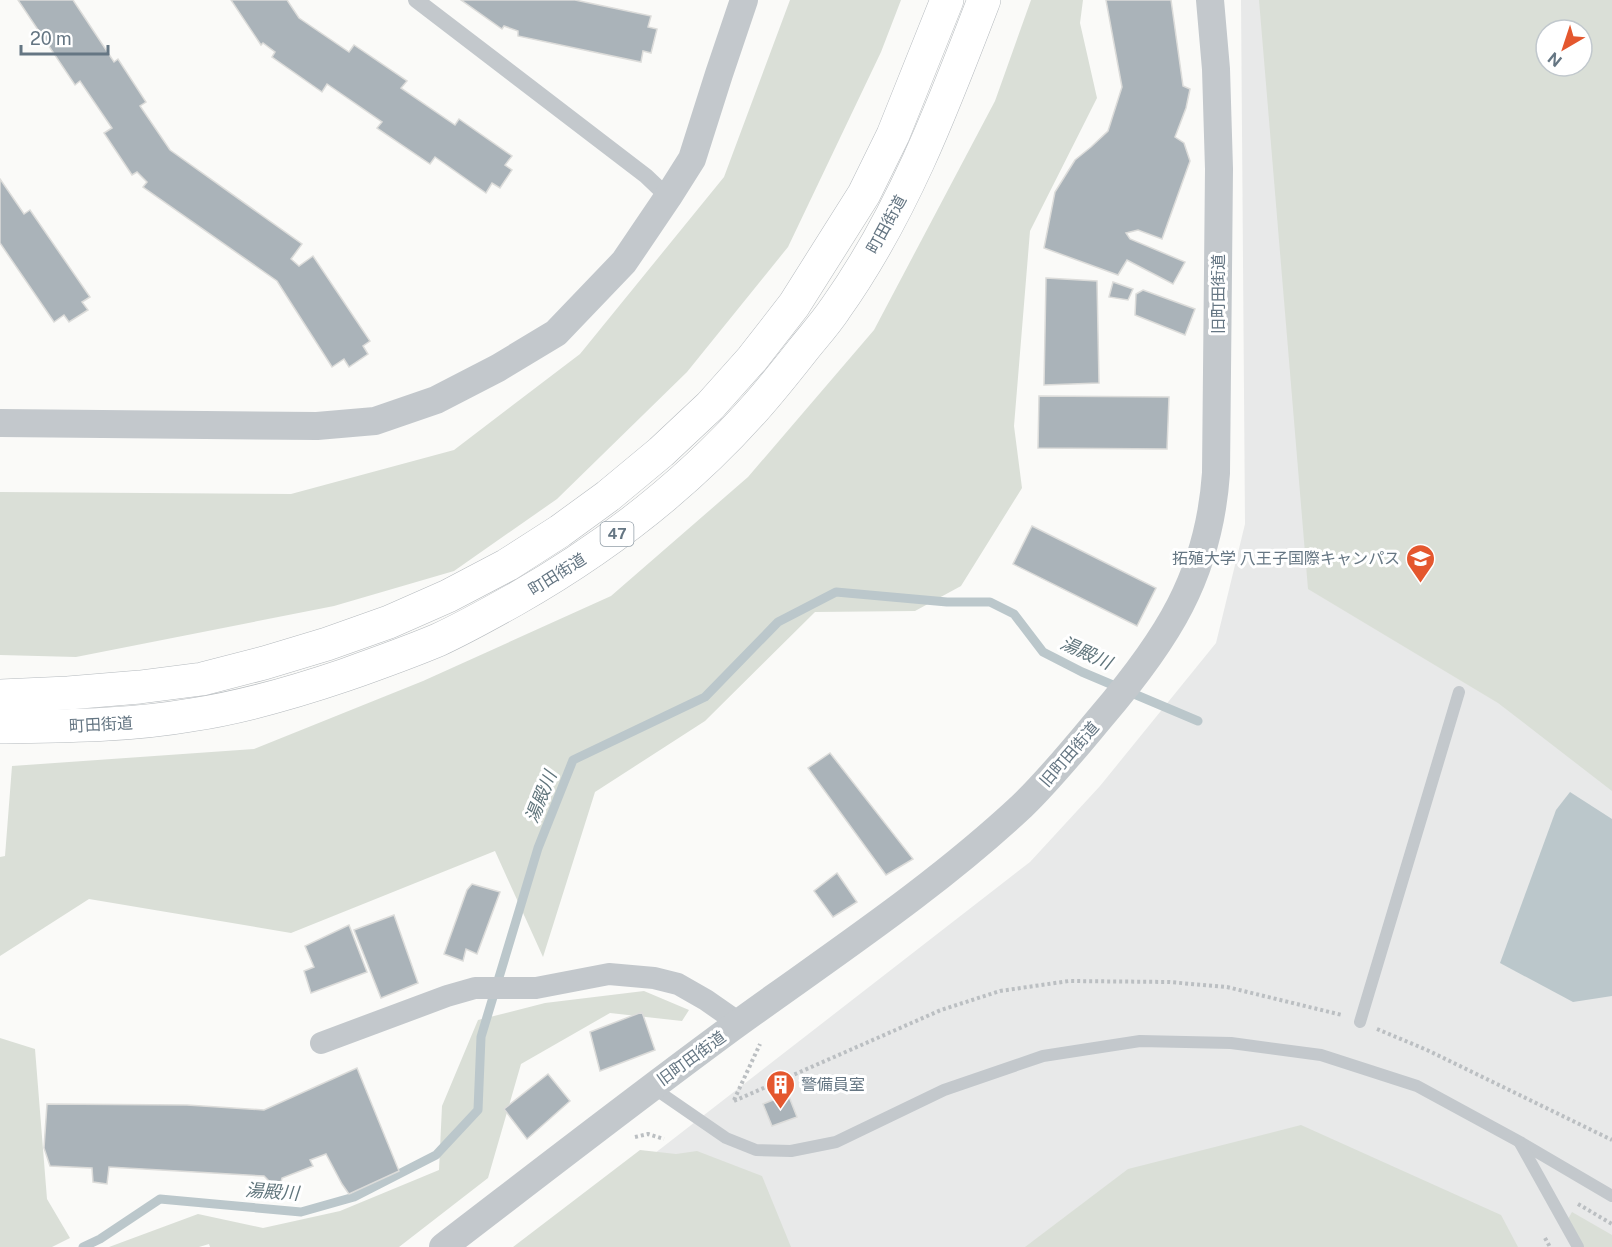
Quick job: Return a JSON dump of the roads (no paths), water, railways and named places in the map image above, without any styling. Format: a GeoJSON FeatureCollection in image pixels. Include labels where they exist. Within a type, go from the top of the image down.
{"type":"FeatureCollection","features":[{"type":"Feature","properties":{"kind":"main road","name":"町田街道"},"geometry":{"type":"LineString","coordinates":[[0,696],[69,693],[202,679],[327,644],[389,622],[448,596],[507,566],[608,496],[661,452],[710,406],[752,359],[794,305],[864,194],[893,135],[947,0]]}},
{"type":"Feature","properties":{"kind":"main road","name":"町田街道"},"geometry":{"type":"LineString","coordinates":[[0,727],[127,724],[181,717],[253,703],[318,684],[381,663],[439,639],[555,577],[609,540],[662,498],[717,448],[756,407],[835,309],[872,252],[931,136],[984,0]]}},
{"type":"Feature","properties":{"kind":"street"},"geometry":{"type":"LineString","coordinates":[[416,0],[646,176],[668,197]]}},
{"type":"Feature","properties":{"kind":"street"},"geometry":{"type":"LineString","coordinates":[[0,423],[317,426],[375,421],[436,400],[498,368],[555,333],[624,262],[668,197],[692,159],[744,0]]}},
{"type":"Feature","properties":{"kind":"street","name":"旧町田街道"},"geometry":{"type":"LineString","coordinates":[[443,1247],[652,1087],[892,912],[981,842],[1056,770],[1115,700],[1173,620],[1190,586],[1205,543],[1214,496],[1217,425],[1219,159],[1210,0]]}},
{"type":"Feature","properties":{"kind":"street"},"geometry":{"type":"LineString","coordinates":[[321,1043],[447,996],[475,988],[536,988],[609,974],[654,978],[678,984],[739,1023]]}},
{"type":"Feature","properties":{"kind":"lane"},"geometry":{"type":"LineString","coordinates":[[1360,1022],[1459,692]]}},
{"type":"Feature","properties":{"kind":"lane"},"geometry":{"type":"LineString","coordinates":[[652,1087],[726,1138],[756,1150],[790,1151],[836,1142],[944,1090],[1043,1056],[1140,1041],[1231,1043],[1321,1055],[1418,1086],[1612,1196]]}},
{"type":"Feature","properties":{"kind":"lane"},"geometry":{"type":"LineString","coordinates":[[1520,1142],[1578,1247]]}},
{"type":"Feature","properties":{"kind":"waterway","name":"湯殿川"},"geometry":{"type":"LineString","coordinates":[[83,1247],[100,1239],[160,1199],[301,1212],[354,1197],[436,1155],[478,1110],[481,1037],[538,848],[573,760],[705,697],[778,622],[836,592],[947,602],[990,602],[1014,614],[1043,652],[1082,672],[1198,721]]}},
{"type":"Feature","properties":{"kind":"place","name":"拓殖大学 八王子国際キャンパス"},"geometry":{"type":"Point","coordinates":[1421,584]}},
{"type":"Feature","properties":{"kind":"place","name":"警備員室"},"geometry":{"type":"Point","coordinates":[780,1110]}}]}
